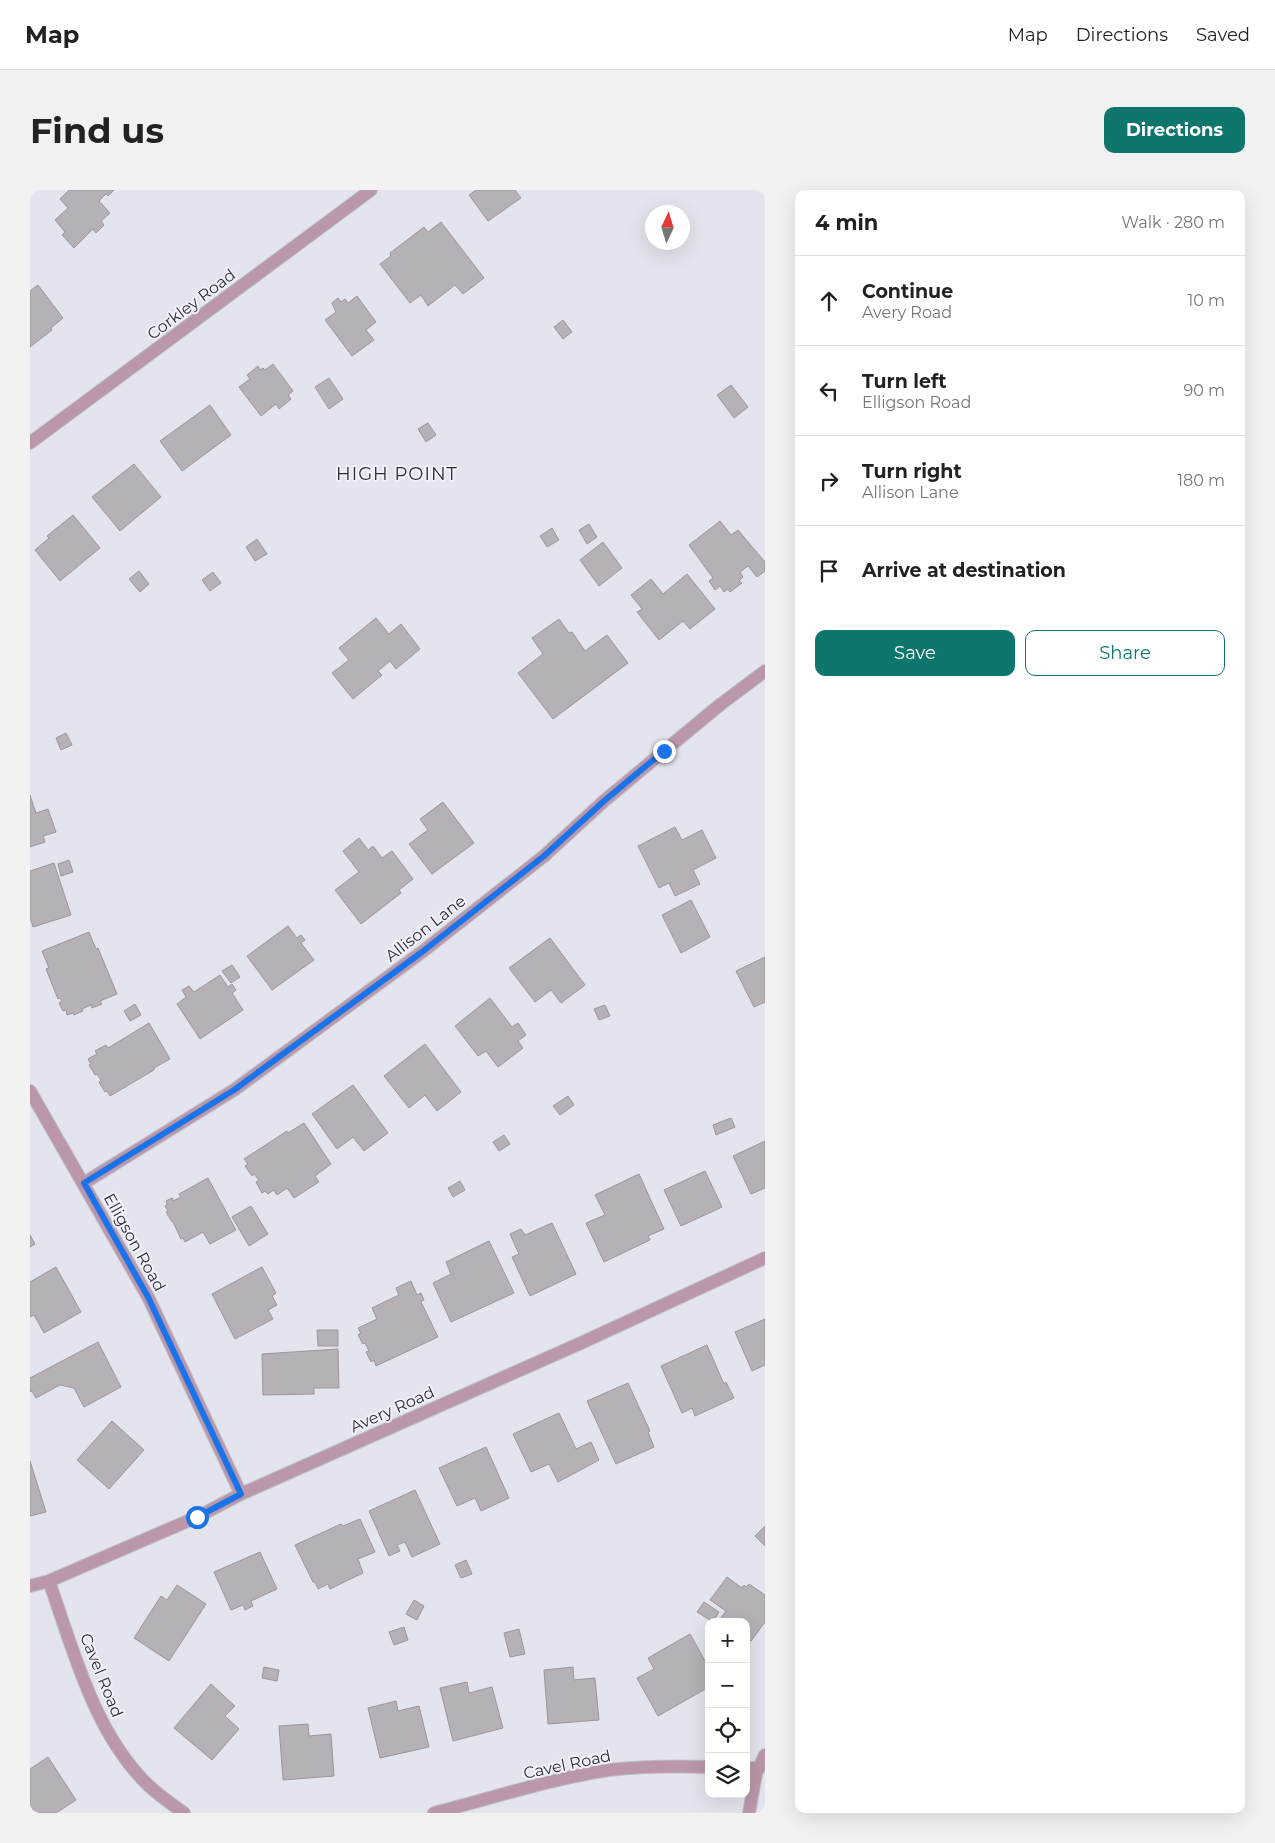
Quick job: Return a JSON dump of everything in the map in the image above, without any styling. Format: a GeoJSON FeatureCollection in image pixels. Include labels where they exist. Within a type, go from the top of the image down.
{"type":"FeatureCollection","features":[{"type":"Feature","properties":{"kind":"street","name":"Corkley Road"},"geometry":{"type":"LineString","coordinates":[[30,443],[371,190]]}},
{"type":"Feature","properties":{"kind":"street","name":"Allison Lane"},"geometry":{"type":"LineString","coordinates":[[84,1183],[234,1090],[422,952],[544,856],[604,801],[721,704],[765,671]]}},
{"type":"Feature","properties":{"kind":"street","name":"Elligson Road"},"geometry":{"type":"LineString","coordinates":[[30,1091],[148,1297],[241,1494]]}},
{"type":"Feature","properties":{"kind":"street","name":"Avery Road"},"geometry":{"type":"LineString","coordinates":[[30,1586],[49,1581],[197,1517],[241,1494],[581,1343],[765,1258]]}},
{"type":"Feature","properties":{"kind":"street","name":"Cavel Road"},"geometry":{"type":"LineString","coordinates":[[49,1581],[90,1694],[108,1730],[128,1762],[147,1784],[184,1813]]}},
{"type":"Feature","properties":{"kind":"street"},"geometry":{"type":"LineString","coordinates":[[749,1813],[756,1774],[765,1756]]}},
{"type":"Feature","properties":{"kind":"street","name":"Cavel Road"},"geometry":{"type":"LineString","coordinates":[[434,1813],[609,1770],[705,1767]]}},
{"type":"Feature","properties":{"kind":"street"},"geometry":{"type":"LineString","coordinates":[[750,1768],[759,1768]]}},
{"type":"Feature","properties":{"kind":"building"},"geometry":{"type":"Polygon","coordinates":[[[69,190],[114,190],[108,196],[106,194],[99,201],[110,213],[101,221],[104,225],[96,233],[93,229],[74,248],[62,235],[65,232],[55,220],[68,208],[60,199],[69,190]]]}},
{"type":"Feature","properties":{"kind":"building"},"geometry":{"type":"Polygon","coordinates":[[[476,190],[515,190],[521,198],[488,221],[469,195],[476,190]]]}},
{"type":"Feature","properties":{"kind":"building"},"geometry":{"type":"Polygon","coordinates":[[[441,222],[484,278],[463,294],[455,285],[428,306],[421,295],[410,303],[380,264],[391,256],[390,253],[424,227],[428,232],[441,222]]]}},
{"type":"Feature","properties":{"kind":"building"},"geometry":{"type":"Polygon","coordinates":[[[38,285],[63,318],[51,328],[52,330],[30,347],[30,291],[38,285]]]}},
{"type":"Feature","properties":{"kind":"building"},"geometry":{"type":"Polygon","coordinates":[[[357,296],[376,322],[366,330],[374,340],[352,356],[325,320],[336,312],[332,303],[338,298],[341,302],[345,299],[348,303],[357,296]]]}},
{"type":"Feature","properties":{"kind":"building"},"geometry":{"type":"Polygon","coordinates":[[[563,320],[572,332],[563,339],[554,327],[563,320]]]}},
{"type":"Feature","properties":{"kind":"building"},"geometry":{"type":"Polygon","coordinates":[[[273,364],[293,391],[288,395],[291,399],[279,409],[276,404],[261,416],[239,387],[250,379],[247,375],[258,366],[260,370],[263,368],[265,370],[273,364]]]}},
{"type":"Feature","properties":{"kind":"building"},"geometry":{"type":"Polygon","coordinates":[[[329,378],[343,399],[329,409],[315,387],[329,378]]]}},
{"type":"Feature","properties":{"kind":"building"},"geometry":{"type":"Polygon","coordinates":[[[731,385],[748,407],[734,418],[717,395],[731,385]]]}},
{"type":"Feature","properties":{"kind":"building"},"geometry":{"type":"Polygon","coordinates":[[[210,405],[231,435],[182,471],[160,441],[210,405]]]}},
{"type":"Feature","properties":{"kind":"building"},"geometry":{"type":"Polygon","coordinates":[[[428,423],[436,435],[426,442],[418,429],[428,423]]]}},
{"type":"Feature","properties":{"kind":"building"},"geometry":{"type":"Polygon","coordinates":[[[134,464],[161,497],[120,531],[92,497],[134,464]]]}},
{"type":"Feature","properties":{"kind":"building"},"geometry":{"type":"Polygon","coordinates":[[[73,515],[100,548],[60,581],[35,550],[49,538],[47,536],[73,515]]]}},
{"type":"Feature","properties":{"kind":"building"},"geometry":{"type":"Polygon","coordinates":[[[720,521],[731,535],[738,530],[765,562],[765,571],[757,577],[748,566],[740,572],[743,577],[739,581],[742,583],[730,592],[728,589],[724,592],[720,586],[715,590],[709,581],[713,578],[689,545],[720,521]]]}},
{"type":"Feature","properties":{"kind":"building"},"geometry":{"type":"Polygon","coordinates":[[[589,524],[597,537],[587,544],[579,530],[589,524]]]}},
{"type":"Feature","properties":{"kind":"building"},"geometry":{"type":"Polygon","coordinates":[[[552,528],[559,540],[547,547],[540,536],[552,528]]]}},
{"type":"Feature","properties":{"kind":"building"},"geometry":{"type":"Polygon","coordinates":[[[257,539],[267,554],[255,561],[246,547],[257,539]]]}},
{"type":"Feature","properties":{"kind":"building"},"geometry":{"type":"Polygon","coordinates":[[[603,542],[622,568],[599,586],[580,560],[603,542]]]}},
{"type":"Feature","properties":{"kind":"building"},"geometry":{"type":"Polygon","coordinates":[[[139,571],[149,584],[140,592],[129,579],[139,571]]]}},
{"type":"Feature","properties":{"kind":"building"},"geometry":{"type":"Polygon","coordinates":[[[213,572],[221,583],[210,591],[202,580],[213,572]]]}},
{"type":"Feature","properties":{"kind":"building"},"geometry":{"type":"Polygon","coordinates":[[[687,574],[715,609],[690,629],[683,621],[659,640],[637,612],[642,609],[631,595],[651,579],[663,594],[687,574]]]}},
{"type":"Feature","properties":{"kind":"building"},"geometry":{"type":"Polygon","coordinates":[[[376,618],[389,634],[401,624],[420,649],[396,669],[390,661],[378,671],[382,675],[353,699],[332,673],[349,660],[339,648],[376,618]]]}},
{"type":"Feature","properties":{"kind":"building"},"geometry":{"type":"Polygon","coordinates":[[[559,619],[569,633],[572,632],[585,651],[607,635],[628,663],[553,719],[518,673],[543,654],[532,638],[559,619]]]}},
{"type":"Feature","properties":{"kind":"building"},"geometry":{"type":"Polygon","coordinates":[[[66,733],[72,745],[61,750],[56,738],[66,733]]]}},
{"type":"Feature","properties":{"kind":"building"},"geometry":{"type":"Polygon","coordinates":[[[30,795],[36,813],[48,809],[56,832],[43,836],[45,842],[30,847],[30,795]]]}},
{"type":"Feature","properties":{"kind":"building"},"geometry":{"type":"Polygon","coordinates":[[[443,802],[474,843],[432,874],[409,844],[428,830],[420,819],[443,802]]]}},
{"type":"Feature","properties":{"kind":"building"},"geometry":{"type":"Polygon","coordinates":[[[675,827],[682,840],[702,830],[716,858],[693,870],[700,884],[675,896],[669,883],[659,888],[638,846],[675,827]]]}},
{"type":"Feature","properties":{"kind":"building"},"geometry":{"type":"Polygon","coordinates":[[[359,838],[368,850],[373,846],[382,858],[392,851],[413,879],[399,890],[401,893],[361,924],[335,890],[359,872],[343,851],[359,838]]]}},
{"type":"Feature","properties":{"kind":"building"},"geometry":{"type":"Polygon","coordinates":[[[69,860],[73,872],[61,876],[58,864],[69,860]]]}},
{"type":"Feature","properties":{"kind":"building"},"geometry":{"type":"Polygon","coordinates":[[[54,863],[71,915],[33,927],[30,917],[30,871],[54,863]]]}},
{"type":"Feature","properties":{"kind":"building"},"geometry":{"type":"Polygon","coordinates":[[[691,900],[710,937],[681,953],[662,915],[691,900]]]}},
{"type":"Feature","properties":{"kind":"building"},"geometry":{"type":"Polygon","coordinates":[[[288,926],[297,938],[301,935],[305,940],[301,943],[314,960],[272,990],[247,956],[288,926]]]}},
{"type":"Feature","properties":{"kind":"building"},"geometry":{"type":"Polygon","coordinates":[[[89,932],[96,949],[98,948],[117,994],[100,1001],[102,1004],[92,1008],[91,1005],[74,1015],[73,1013],[67,1015],[66,1010],[63,1011],[59,1003],[62,1001],[60,998],[58,999],[46,969],[49,968],[42,951],[89,932]]]}},
{"type":"Feature","properties":{"kind":"building"},"geometry":{"type":"Polygon","coordinates":[[[550,938],[585,985],[561,1003],[551,990],[535,1002],[509,968],[550,938]]]}},
{"type":"Feature","properties":{"kind":"building"},"geometry":{"type":"Polygon","coordinates":[[[765,957],[765,1002],[754,1007],[736,971],[765,957]]]}},
{"type":"Feature","properties":{"kind":"building"},"geometry":{"type":"Polygon","coordinates":[[[232,965],[240,977],[231,983],[222,971],[232,965]]]}},
{"type":"Feature","properties":{"kind":"building"},"geometry":{"type":"Polygon","coordinates":[[[220,975],[228,987],[232,984],[236,990],[232,993],[243,1010],[200,1039],[177,1004],[186,997],[182,990],[189,986],[194,992],[220,975]]]}},
{"type":"Feature","properties":{"kind":"building"},"geometry":{"type":"Polygon","coordinates":[[[490,998],[512,1027],[518,1023],[526,1035],[518,1041],[523,1048],[498,1067],[486,1051],[478,1056],[455,1026],[490,998]]]}},
{"type":"Feature","properties":{"kind":"building"},"geometry":{"type":"Polygon","coordinates":[[[135,1004],[141,1015],[130,1021],[124,1011],[135,1004]]]}},
{"type":"Feature","properties":{"kind":"building"},"geometry":{"type":"Polygon","coordinates":[[[605,1005],[610,1016],[599,1020],[594,1009],[605,1005]]]}},
{"type":"Feature","properties":{"kind":"building"},"geometry":{"type":"Polygon","coordinates":[[[149,1023],[170,1059],[110,1096],[99,1082],[101,1080],[97,1074],[95,1075],[88,1059],[97,1054],[95,1051],[106,1045],[108,1048],[149,1023]]]}},
{"type":"Feature","properties":{"kind":"building"},"geometry":{"type":"Polygon","coordinates":[[[425,1044],[461,1092],[437,1111],[425,1095],[409,1108],[384,1076],[425,1044]]]}},
{"type":"Feature","properties":{"kind":"building"},"geometry":{"type":"Polygon","coordinates":[[[353,1085],[388,1133],[364,1151],[353,1137],[337,1149],[312,1114],[353,1085]]]}},
{"type":"Feature","properties":{"kind":"building"},"geometry":{"type":"Polygon","coordinates":[[[568,1096],[574,1105],[560,1115],[553,1106],[568,1096]]]}},
{"type":"Feature","properties":{"kind":"building"},"geometry":{"type":"Polygon","coordinates":[[[731,1118],[735,1127],[716,1135],[713,1125],[731,1118]]]}},
{"type":"Feature","properties":{"kind":"building"},"geometry":{"type":"Polygon","coordinates":[[[304,1123],[331,1164],[315,1176],[319,1182],[294,1198],[287,1188],[277,1195],[274,1190],[268,1194],[265,1191],[262,1193],[256,1182],[259,1180],[254,1174],[252,1176],[245,1166],[248,1164],[244,1159],[287,1131],[288,1133],[304,1123]]]}},
{"type":"Feature","properties":{"kind":"building"},"geometry":{"type":"Polygon","coordinates":[[[504,1135],[510,1144],[499,1151],[493,1142],[504,1135]]]}},
{"type":"Feature","properties":{"kind":"building"},"geometry":{"type":"Polygon","coordinates":[[[765,1141],[765,1188],[751,1194],[733,1156],[765,1141]]]}},
{"type":"Feature","properties":{"kind":"building"},"geometry":{"type":"Polygon","coordinates":[[[705,1171],[722,1207],[681,1226],[664,1190],[705,1171]]]}},
{"type":"Feature","properties":{"kind":"building"},"geometry":{"type":"Polygon","coordinates":[[[639,1174],[664,1229],[648,1236],[650,1240],[604,1262],[586,1223],[605,1215],[595,1195],[639,1174]]]}},
{"type":"Feature","properties":{"kind":"building"},"geometry":{"type":"Polygon","coordinates":[[[208,1178],[236,1230],[210,1244],[203,1232],[185,1242],[183,1238],[181,1239],[166,1212],[168,1211],[165,1206],[167,1204],[166,1201],[172,1198],[173,1201],[181,1197],[179,1194],[208,1178]]]}},
{"type":"Feature","properties":{"kind":"building"},"geometry":{"type":"Polygon","coordinates":[[[460,1181],[465,1190],[453,1197],[448,1188],[460,1181]]]}},
{"type":"Feature","properties":{"kind":"building"},"geometry":{"type":"Polygon","coordinates":[[[251,1206],[268,1234],[249,1246],[232,1217],[251,1206]]]}},
{"type":"Feature","properties":{"kind":"building"},"geometry":{"type":"Polygon","coordinates":[[[552,1223],[576,1274],[530,1296],[512,1257],[519,1254],[510,1234],[521,1229],[525,1235],[552,1223]]]}},
{"type":"Feature","properties":{"kind":"building"},"geometry":{"type":"Polygon","coordinates":[[[30,1235],[35,1244],[30,1247],[30,1235]]]}},
{"type":"Feature","properties":{"kind":"building"},"geometry":{"type":"Polygon","coordinates":[[[489,1241],[514,1293],[451,1322],[433,1283],[451,1274],[446,1262],[489,1241]]]}},
{"type":"Feature","properties":{"kind":"building"},"geometry":{"type":"Polygon","coordinates":[[[56,1267],[81,1312],[44,1333],[34,1315],[30,1317],[30,1282],[56,1267]]]}},
{"type":"Feature","properties":{"kind":"building"},"geometry":{"type":"Polygon","coordinates":[[[262,1267],[276,1293],[272,1296],[277,1305],[268,1310],[273,1319],[235,1339],[212,1294],[262,1267]]]}},
{"type":"Feature","properties":{"kind":"building"},"geometry":{"type":"Polygon","coordinates":[[[411,1281],[417,1295],[421,1293],[424,1300],[421,1302],[438,1337],[376,1366],[374,1360],[371,1362],[366,1352],[369,1351],[358,1335],[361,1333],[358,1328],[377,1319],[372,1308],[399,1295],[396,1288],[411,1281]]]}},
{"type":"Feature","properties":{"kind":"building"},"geometry":{"type":"Polygon","coordinates":[[[765,1319],[765,1365],[752,1371],[735,1332],[765,1319]]]}},
{"type":"Feature","properties":{"kind":"building"},"geometry":{"type":"Polygon","coordinates":[[[317,1330],[338,1330],[338,1346],[318,1346],[317,1330]]]}},
{"type":"Feature","properties":{"kind":"building"},"geometry":{"type":"Polygon","coordinates":[[[98,1342],[121,1387],[84,1407],[74,1388],[60,1385],[36,1398],[32,1391],[30,1392],[30,1378],[98,1342]]]}},
{"type":"Feature","properties":{"kind":"building"},"geometry":{"type":"Polygon","coordinates":[[[707,1345],[724,1384],[726,1382],[734,1398],[695,1416],[692,1408],[682,1413],[661,1366],[707,1345]]]}},
{"type":"Feature","properties":{"kind":"building"},"geometry":{"type":"Polygon","coordinates":[[[338,1349],[339,1388],[314,1388],[314,1394],[263,1395],[262,1354],[338,1349]]]}},
{"type":"Feature","properties":{"kind":"building"},"geometry":{"type":"Polygon","coordinates":[[[628,1383],[650,1431],[648,1432],[654,1447],[616,1464],[587,1401],[628,1383]]]}},
{"type":"Feature","properties":{"kind":"building"},"geometry":{"type":"Polygon","coordinates":[[[559,1413],[576,1449],[591,1442],[599,1460],[558,1482],[549,1464],[531,1472],[513,1434],[559,1413]]]}},
{"type":"Feature","properties":{"kind":"building"},"geometry":{"type":"Polygon","coordinates":[[[112,1421],[144,1450],[109,1489],[77,1460],[112,1421]]]}},
{"type":"Feature","properties":{"kind":"building"},"geometry":{"type":"Polygon","coordinates":[[[486,1447],[509,1498],[481,1511],[475,1498],[457,1506],[439,1468],[486,1447]]]}},
{"type":"Feature","properties":{"kind":"building"},"geometry":{"type":"Polygon","coordinates":[[[30,1461],[46,1512],[30,1516],[30,1461]]]}},
{"type":"Feature","properties":{"kind":"building"},"geometry":{"type":"Polygon","coordinates":[[[415,1490],[440,1544],[412,1557],[405,1542],[397,1545],[400,1551],[389,1556],[369,1511],[415,1490]]]}},
{"type":"Feature","properties":{"kind":"building"},"geometry":{"type":"Polygon","coordinates":[[[360,1519],[375,1552],[358,1559],[363,1573],[330,1589],[328,1584],[318,1589],[295,1545],[341,1524],[343,1526],[360,1519]]]}},
{"type":"Feature","properties":{"kind":"building"},"geometry":{"type":"Polygon","coordinates":[[[765,1526],[765,1546],[755,1536],[765,1526]]]}},
{"type":"Feature","properties":{"kind":"building"},"geometry":{"type":"Polygon","coordinates":[[[260,1552],[277,1589],[251,1601],[253,1606],[245,1610],[243,1605],[231,1610],[214,1572],[260,1552]]]}},
{"type":"Feature","properties":{"kind":"building"},"geometry":{"type":"Polygon","coordinates":[[[466,1560],[472,1574],[461,1578],[455,1565],[466,1560]]]}},
{"type":"Feature","properties":{"kind":"building"},"geometry":{"type":"Polygon","coordinates":[[[727,1577],[742,1588],[744,1585],[746,1587],[749,1584],[765,1595],[765,1622],[751,1641],[750,1618],[721,1618],[726,1611],[710,1600],[727,1577]]]}},
{"type":"Feature","properties":{"kind":"building"},"geometry":{"type":"Polygon","coordinates":[[[177,1585],[206,1604],[169,1661],[134,1638],[161,1596],[167,1600],[177,1585]]]}},
{"type":"Feature","properties":{"kind":"building"},"geometry":{"type":"Polygon","coordinates":[[[414,1600],[424,1606],[417,1620],[406,1614],[414,1600]]]}},
{"type":"Feature","properties":{"kind":"building"},"geometry":{"type":"Polygon","coordinates":[[[704,1602],[719,1612],[715,1618],[707,1618],[697,1612],[704,1602]]]}},
{"type":"Feature","properties":{"kind":"building"},"geometry":{"type":"Polygon","coordinates":[[[404,1627],[408,1640],[394,1645],[389,1632],[404,1627]]]}},
{"type":"Feature","properties":{"kind":"building"},"geometry":{"type":"Polygon","coordinates":[[[519,1629],[525,1654],[510,1657],[504,1633],[519,1629]]]}},
{"type":"Feature","properties":{"kind":"building"},"geometry":{"type":"Polygon","coordinates":[[[690,1634],[705,1661],[705,1689],[658,1716],[637,1678],[654,1669],[648,1658],[690,1634]]]}},
{"type":"Feature","properties":{"kind":"building"},"geometry":{"type":"Polygon","coordinates":[[[264,1667],[279,1670],[277,1681],[262,1678],[264,1667]]]}},
{"type":"Feature","properties":{"kind":"building"},"geometry":{"type":"Polygon","coordinates":[[[573,1667],[574,1680],[595,1678],[599,1720],[548,1724],[544,1670],[573,1667]]]}},
{"type":"Feature","properties":{"kind":"building"},"geometry":{"type":"Polygon","coordinates":[[[467,1682],[469,1693],[492,1687],[503,1728],[453,1741],[440,1688],[467,1682]]]}},
{"type":"Feature","properties":{"kind":"building"},"geometry":{"type":"Polygon","coordinates":[[[211,1684],[235,1706],[225,1716],[239,1729],[212,1760],[174,1728],[211,1684]]]}},
{"type":"Feature","properties":{"kind":"building"},"geometry":{"type":"Polygon","coordinates":[[[396,1701],[398,1711],[419,1706],[429,1747],[380,1758],[368,1708],[396,1701]]]}},
{"type":"Feature","properties":{"kind":"building"},"geometry":{"type":"Polygon","coordinates":[[[308,1724],[309,1736],[331,1734],[334,1776],[283,1780],[279,1726],[308,1724]]]}},
{"type":"Feature","properties":{"kind":"building"},"geometry":{"type":"Polygon","coordinates":[[[48,1757],[76,1800],[56,1813],[30,1813],[30,1769],[48,1757]]]}},
{"type":"Feature","properties":{"kind":"district","name":"HIGH POINT"},"geometry":{"type":"Point","coordinates":[397,474]}},
{"type":"Feature","properties":{"kind":"route"},"geometry":{"type":"LineString","coordinates":[[197,1517],[241,1494],[148,1297],[84,1183],[234,1090],[422,952],[544,856],[604,801],[664,751]]}}]}
